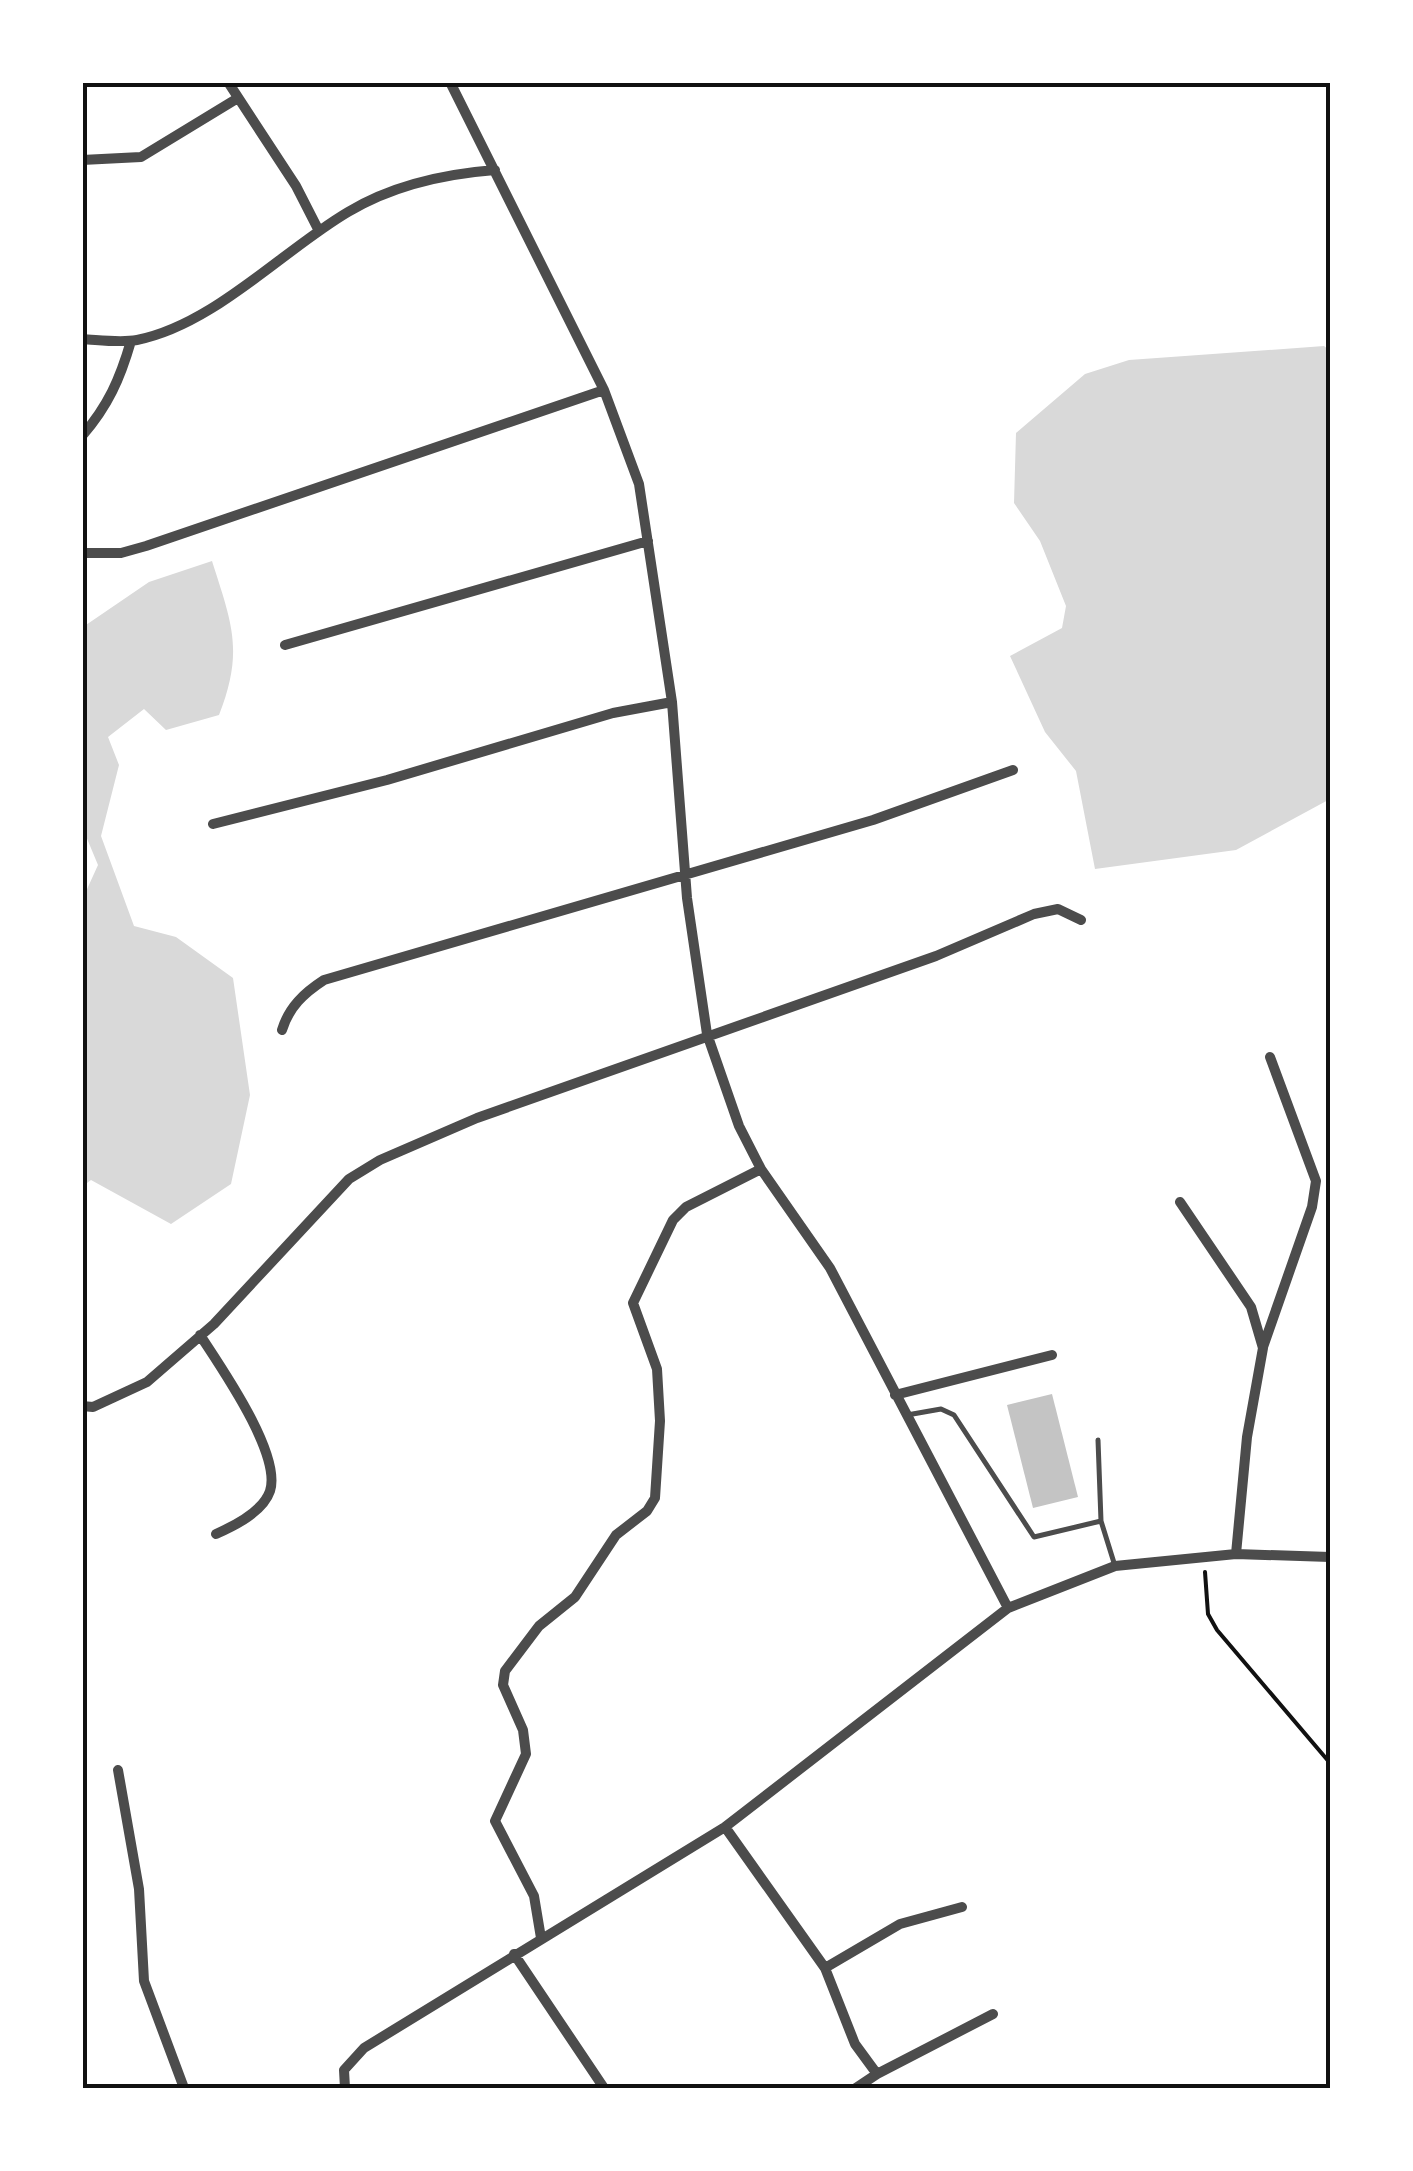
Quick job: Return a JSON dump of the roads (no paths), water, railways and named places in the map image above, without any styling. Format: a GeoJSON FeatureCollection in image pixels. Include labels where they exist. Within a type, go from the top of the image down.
{"type":"FeatureCollection","features":[{"type":"Feature","properties":{"kind":"street"},"geometry":{"type":"LineString","coordinates":[[228,82],[296,186],[319,231]]}},
{"type":"Feature","properties":{"kind":"street"},"geometry":{"type":"LineString","coordinates":[[450,82],[604,390],[639,484],[672,702],[685,872],[708,1034],[739,1126],[761,1168],[830,1268],[1008,1608]]}},
{"type":"Feature","properties":{"kind":"street"},"geometry":{"type":"LineString","coordinates":[[82,160],[141,157],[238,98]]}},
{"type":"Feature","properties":{"kind":"street"},"geometry":{"type":"LineString","coordinates":[[82,339],[131,341],[154,336],[221,301],[359,206],[437,175],[495,170]]}},
{"type":"Feature","properties":{"kind":"street"},"geometry":{"type":"LineString","coordinates":[[82,436],[102,415],[119,382],[131,341]]}},
{"type":"Feature","properties":{"kind":"street"},"geometry":{"type":"LineString","coordinates":[[82,552],[121,553],[146,546],[604,390]]}},
{"type":"Feature","properties":{"kind":"street"},"geometry":{"type":"LineString","coordinates":[[285,644],[648,541]]}},
{"type":"Feature","properties":{"kind":"street"},"geometry":{"type":"LineString","coordinates":[[213,824],[386,780],[613,713],[672,702]]}},
{"type":"Feature","properties":{"kind":"street"},"geometry":{"type":"LineString","coordinates":[[282,1030],[304,993],[324,980],[874,820],[1013,770]]}},
{"type":"Feature","properties":{"kind":"street"},"geometry":{"type":"LineString","coordinates":[[82,1406],[93,1406],[146,1382],[276,1262],[350,1179],[380,1160],[477,1118],[936,956],[1034,914],[1058,909],[1081,920]]}},
{"type":"Feature","properties":{"kind":"street"},"geometry":{"type":"LineString","coordinates":[[1236,1554],[1247,1437],[1263,1348],[1312,1208],[1316,1181],[1270,1057]]}},
{"type":"Feature","properties":{"kind":"street"},"geometry":{"type":"LineString","coordinates":[[541,1938],[534,1896],[495,1821],[526,1754],[523,1730],[503,1685],[505,1671],[539,1626],[576,1597],[616,1534],[648,1511],[654,1498],[660,1421],[657,1370],[633,1303],[656,1248],[686,1208],[761,1168]]}},
{"type":"Feature","properties":{"kind":"street"},"geometry":{"type":"LineString","coordinates":[[1180,1202],[1250,1308],[1263,1348]]}},
{"type":"Feature","properties":{"kind":"street"},"geometry":{"type":"LineString","coordinates":[[200,1335],[256,1431],[270,1478],[270,1490],[259,1506],[238,1524],[216,1534]]}},
{"type":"Feature","properties":{"kind":"street"},"geometry":{"type":"LineString","coordinates":[[896,1396],[1052,1355]]}},
{"type":"Feature","properties":{"kind":"street"},"geometry":{"type":"LineString","coordinates":[[345,2088],[344,2070],[364,2048],[725,1827],[1008,1608],[1115,1566],[1236,1554],[1330,1557]]}},
{"type":"Feature","properties":{"kind":"street"},"geometry":{"type":"LineString","coordinates":[[118,1770],[139,1889],[144,1981],[184,2088]]}},
{"type":"Feature","properties":{"kind":"street"},"geometry":{"type":"LineString","coordinates":[[725,1827],[824,1968],[855,2044],[877,2074]]}},
{"type":"Feature","properties":{"kind":"street"},"geometry":{"type":"LineString","coordinates":[[824,1968],[900,1924],[962,1908]]}},
{"type":"Feature","properties":{"kind":"street"},"geometry":{"type":"LineString","coordinates":[[514,1954],[604,2088]]}},
{"type":"Feature","properties":{"kind":"street"},"geometry":{"type":"LineString","coordinates":[[856,2088],[993,2014]]}},
{"type":"Feature","properties":{"kind":"lane"},"geometry":{"type":"LineString","coordinates":[[907,1415],[941,1409],[954,1415],[1034,1537],[1101,1521]]}},
{"type":"Feature","properties":{"kind":"lane"},"geometry":{"type":"LineString","coordinates":[[1098,1440],[1101,1521],[1115,1566]]}}]}
